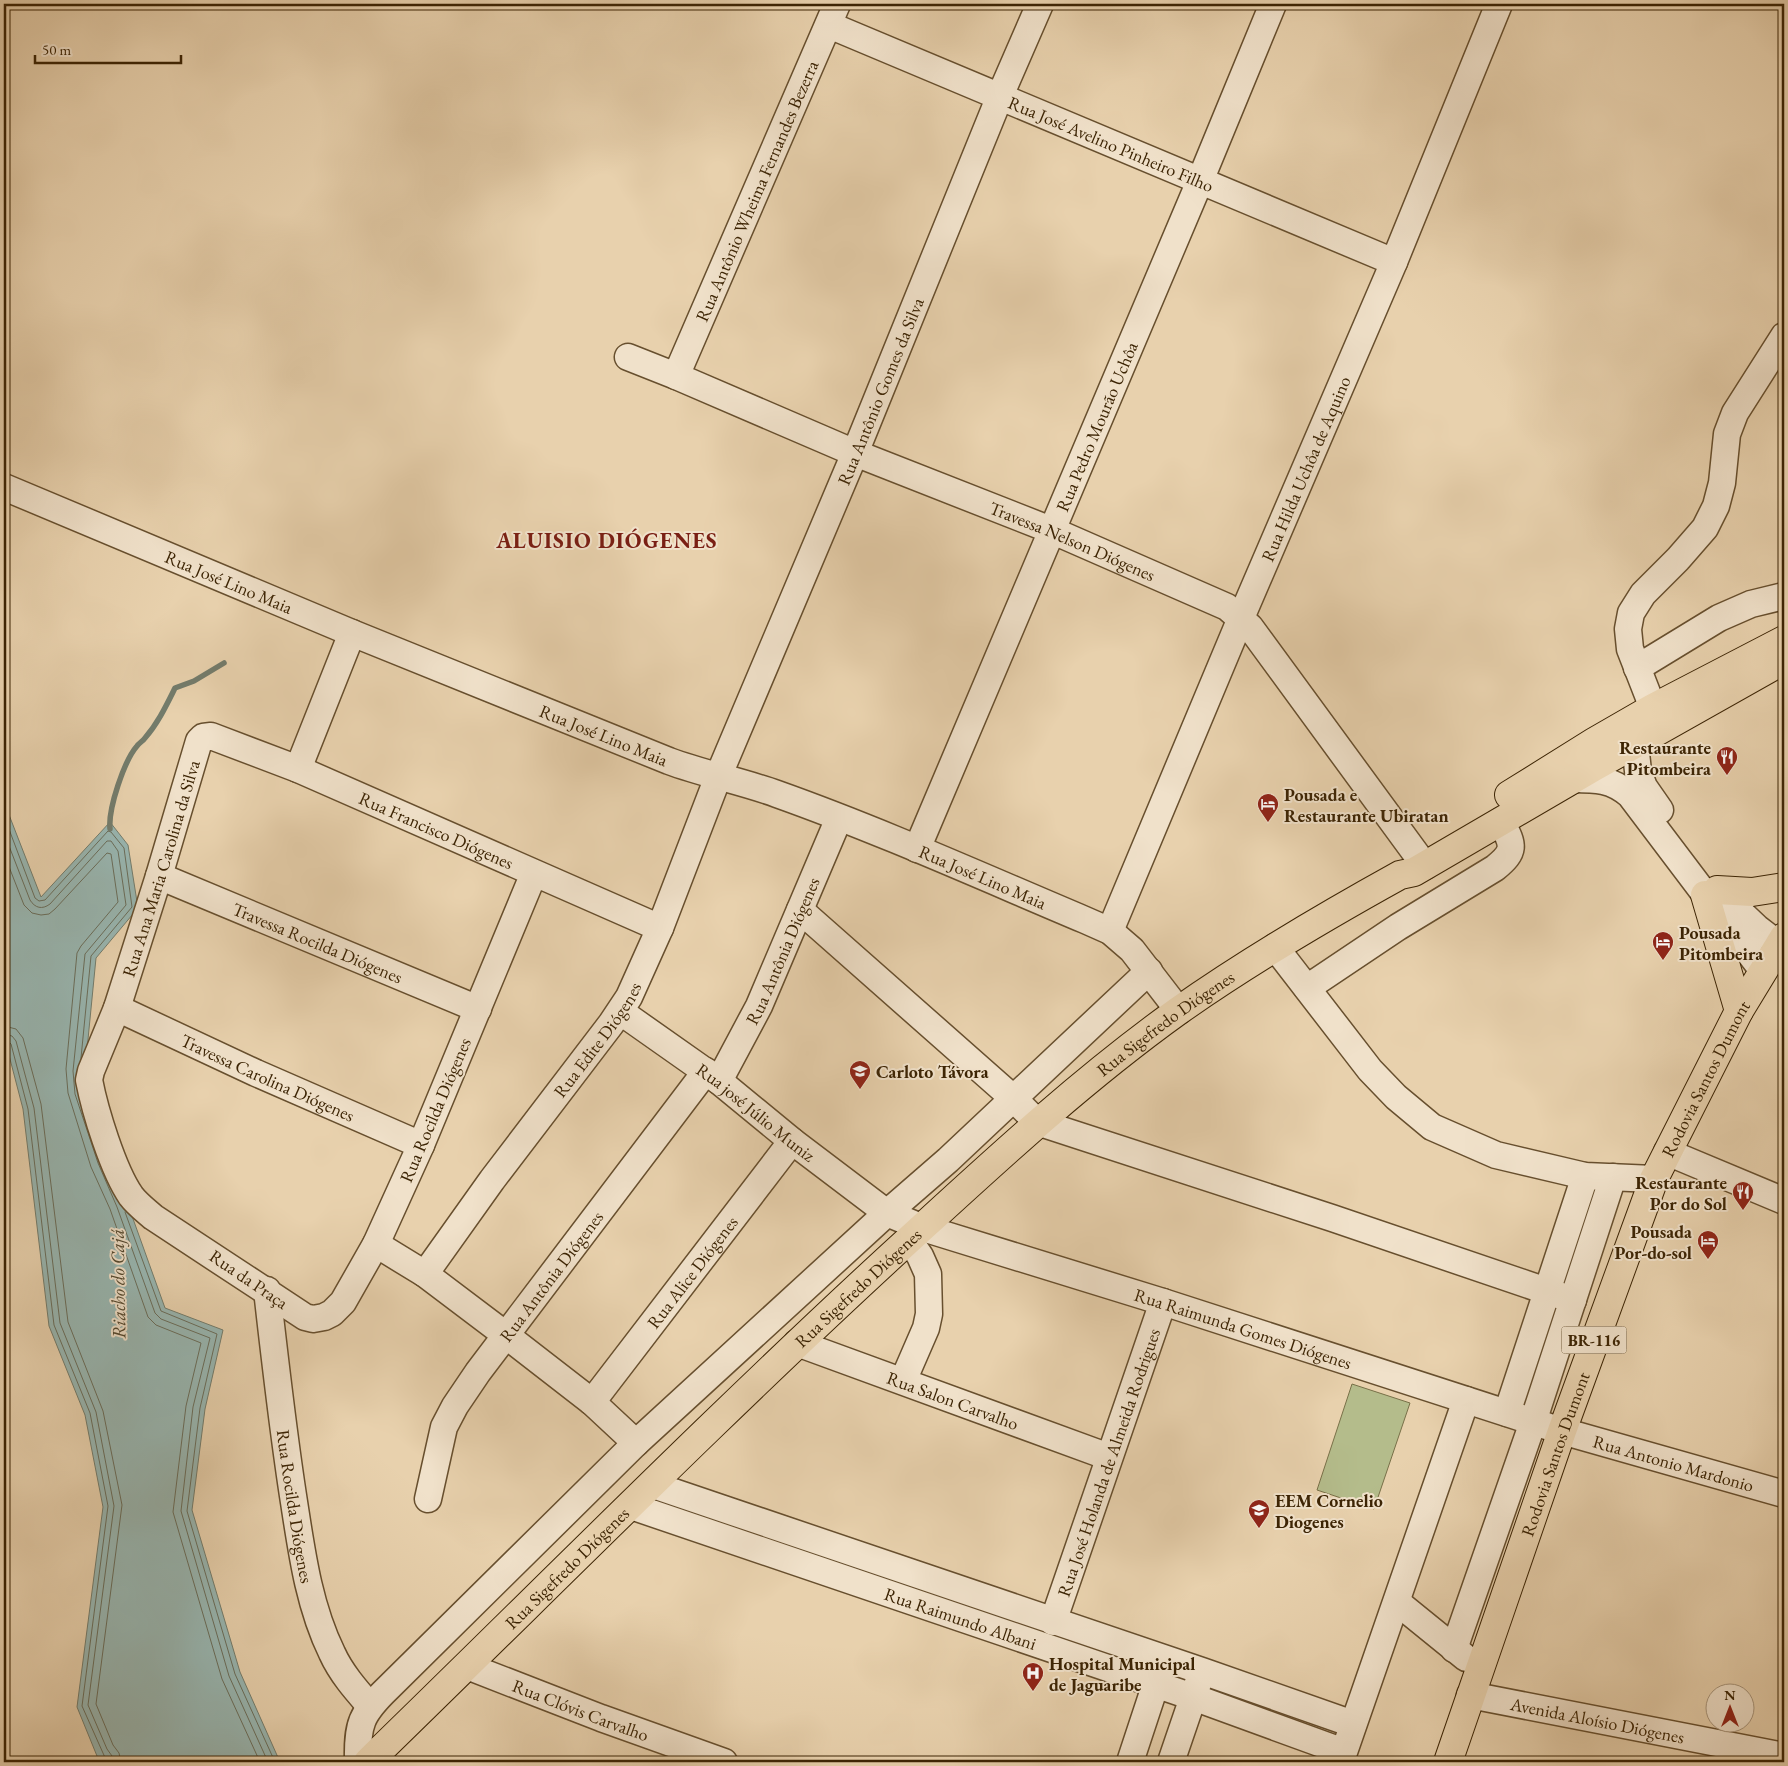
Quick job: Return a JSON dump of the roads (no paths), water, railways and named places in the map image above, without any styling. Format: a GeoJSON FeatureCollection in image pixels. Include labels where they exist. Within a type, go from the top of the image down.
{"type":"FeatureCollection","features":[{"type":"Feature","properties":{"kind":"main road"},"geometry":{"type":"LineString","coordinates":[[1414,865],[1501,821],[1573,779],[1630,734],[1653,708],[1784,640]]}},
{"type":"Feature","properties":{"kind":"main road"},"geometry":{"type":"LineString","coordinates":[[1414,865],[1515,792],[1784,660]]}},
{"type":"Feature","properties":{"kind":"main road","name":"Rua Sigefredo Diógenes"},"geometry":{"type":"LineString","coordinates":[[368,1762],[797,1343],[1037,1122],[1116,1058],[1179,1011],[1315,922],[1414,865]]}},
{"type":"Feature","properties":{"kind":"main road"},"geometry":{"type":"LineString","coordinates":[[1739,1011],[1711,893],[1752,892],[1784,887]]}},
{"type":"Feature","properties":{"kind":"main road","name":"Rodovia Santos Dumont"},"geometry":{"type":"LineString","coordinates":[[1448,1762],[1562,1431],[1654,1179],[1739,1011],[1782,941]]}},
{"type":"Feature","properties":{"kind":"street","name":"Rua Antônio Gomes da Silva"},"geometry":{"type":"LineString","coordinates":[[718,777],[855,453],[1000,96],[1040,4]]}},
{"type":"Feature","properties":{"kind":"street","name":"Rua Pedro Mourão Uchôa"},"geometry":{"type":"LineString","coordinates":[[917,849],[1273,4]]}},
{"type":"Feature","properties":{"kind":"street","name":"Rua Hilda Uchôa de Aquino"},"geometry":{"type":"LineString","coordinates":[[1110,931],[1241,618],[1394,262],[1499,4]]}},
{"type":"Feature","properties":{"kind":"street","name":"Rua José Avelino Pinheiro Filho"},"geometry":{"type":"LineString","coordinates":[[833,14],[1000,96],[1394,262]]}},
{"type":"Feature","properties":{"kind":"street","name":"Rua Antônio Wheima Fernandes Bezerra"},"geometry":{"type":"LineString","coordinates":[[676,376],[833,14]]}},
{"type":"Feature","properties":{"kind":"street"},"geometry":{"type":"LineString","coordinates":[[1653,708],[1630,649],[1628,628],[1632,613],[1643,594],[1678,559],[1705,528],[1716,506],[1722,483],[1727,434],[1735,413],[1784,336]]}},
{"type":"Feature","properties":{"kind":"street","name":"Travessa Nelson Diógenes"},"geometry":{"type":"LineString","coordinates":[[628,357],[855,453],[1051,530],[1227,607],[1250,627],[1264,645],[1414,865]]}},
{"type":"Feature","properties":{"kind":"street","name":"Rua José Lino Maia"},"geometry":{"type":"LineString","coordinates":[[4,487],[352,633],[668,761],[718,777],[748,784],[839,818],[1086,920],[1110,931],[1132,950],[1179,1011]]}},
{"type":"Feature","properties":{"kind":"street"},"geometry":{"type":"LineString","coordinates":[[1637,668],[1719,618],[1751,604],[1784,596]]}},
{"type":"Feature","properties":{"kind":"street"},"geometry":{"type":"LineString","coordinates":[[298,769],[352,633]]}},
{"type":"Feature","properties":{"kind":"street"},"geometry":{"type":"LineString","coordinates":[[1630,734],[1638,772],[1644,787],[1694,860],[1711,893],[1763,972]]}},
{"type":"Feature","properties":{"kind":"street","name":"Rua Francisco Diógenes"},"geometry":{"type":"LineString","coordinates":[[211,736],[298,769],[660,928]]}},
{"type":"Feature","properties":{"kind":"street","name":"Rua Ana Maria Carolina da Silva"},"geometry":{"type":"LineString","coordinates":[[192,1241],[154,1217],[137,1204],[130,1195],[114,1163],[89,1080],[117,1008],[199,741],[203,737],[211,736]]}},
{"type":"Feature","properties":{"kind":"street","name":"Rua Edite Diógenes"},"geometry":{"type":"LineString","coordinates":[[425,1274],[497,1173],[621,1012],[637,982],[660,928],[718,777]]}},
{"type":"Feature","properties":{"kind":"street"},"geometry":{"type":"LineString","coordinates":[[1573,779],[1595,779],[1614,783],[1621,787],[1630,795],[1711,893],[1750,922],[1782,941]]}},
{"type":"Feature","properties":{"kind":"street","name":"Rua Antônia Diógenes"},"geometry":{"type":"LineString","coordinates":[[428,1498],[444,1427],[455,1406],[478,1372],[712,1076],[759,1006],[839,818]]}},
{"type":"Feature","properties":{"kind":"street"},"geometry":{"type":"LineString","coordinates":[[1307,988],[1398,927],[1507,858],[1511,851],[1511,844],[1501,821]]}},
{"type":"Feature","properties":{"kind":"street","name":"Rua Rocilda Diógenes"},"geometry":{"type":"LineString","coordinates":[[305,1317],[313,1319],[324,1317],[332,1313],[343,1302],[376,1244],[421,1145],[534,873]]}},
{"type":"Feature","properties":{"kind":"street","name":"Travessa Rocilda Diógenes"},"geometry":{"type":"LineString","coordinates":[[159,876],[478,1008]]}},
{"type":"Feature","properties":{"kind":"street"},"geometry":{"type":"LineString","coordinates":[[800,910],[1014,1099],[1037,1122],[1332,1218],[1573,1300]]}},
{"type":"Feature","properties":{"kind":"street"},"geometry":{"type":"LineString","coordinates":[[1275,947],[1370,1070],[1396,1098],[1432,1127],[1496,1155],[1585,1176],[1654,1179]]}},
{"type":"Feature","properties":{"kind":"street"},"geometry":{"type":"LineString","coordinates":[[358,1762],[359,1729],[364,1714],[370,1706],[636,1443],[887,1213],[948,1160],[1149,971]]}},
{"type":"Feature","properties":{"kind":"street","name":"Travessa Carolina Diógenes"},"geometry":{"type":"LineString","coordinates":[[117,1008],[256,1073],[421,1145]]}},
{"type":"Feature","properties":{"kind":"street","name":"Rua josé Júlio Muniz"},"geometry":{"type":"LineString","coordinates":[[621,1012],[712,1076],[792,1141],[916,1234]]}},
{"type":"Feature","properties":{"kind":"street","name":"Rua Alice Diógenes"},"geometry":{"type":"LineString","coordinates":[[592,1402],[792,1141]]}},
{"type":"Feature","properties":{"kind":"street"},"geometry":{"type":"LineString","coordinates":[[1667,1152],[1784,1201]]}},
{"type":"Feature","properties":{"kind":"street"},"geometry":{"type":"LineString","coordinates":[[1507,1413],[1585,1176]]}},
{"type":"Feature","properties":{"kind":"street"},"geometry":{"type":"LineString","coordinates":[[1454,1649],[1533,1422],[1613,1177]]}},
{"type":"Feature","properties":{"kind":"street"},"geometry":{"type":"LineString","coordinates":[[903,1381],[926,1328],[929,1314],[928,1274],[916,1234]]}},
{"type":"Feature","properties":{"kind":"street","name":"Rua Raimunda Gomes Diógenes"},"geometry":{"type":"LineString","coordinates":[[916,1234],[1164,1302],[1562,1431]]}},
{"type":"Feature","properties":{"kind":"street","name":"Rua da Praça"},"geometry":{"type":"LineString","coordinates":[[192,1241],[305,1317]]}},
{"type":"Feature","properties":{"kind":"street"},"geometry":{"type":"LineString","coordinates":[[376,1244],[425,1274],[507,1336],[592,1402],[636,1443]]}},
{"type":"Feature","properties":{"kind":"street","name":"Rua Rocilda Diógenes"},"geometry":{"type":"LineString","coordinates":[[267,1290],[281,1421],[299,1534],[314,1608],[333,1656],[356,1690],[370,1706]]}},
{"type":"Feature","properties":{"kind":"street","name":"Rua José Holanda de Almeida Rodrigues"},"geometry":{"type":"LineString","coordinates":[[1053,1622],[1164,1302]]}},
{"type":"Feature","properties":{"kind":"street","name":"Rua Salon Carvalho"},"geometry":{"type":"LineString","coordinates":[[797,1343],[1109,1457]]}},
{"type":"Feature","properties":{"kind":"street"},"geometry":{"type":"LineString","coordinates":[[1353,1724],[1466,1400]]}},
{"type":"Feature","properties":{"kind":"street","name":"Rua Antonio Mardonio"},"geometry":{"type":"LineString","coordinates":[[1562,1431],[1784,1494]]}},
{"type":"Feature","properties":{"kind":"street","name":"Rua Raimundo Albani"},"geometry":{"type":"LineString","coordinates":[[632,1506],[1193,1697],[1344,1752],[1353,1724],[1165,1658],[1053,1622],[653,1485]]}},
{"type":"Feature","properties":{"kind":"street"},"geometry":{"type":"LineString","coordinates":[[734,1541],[747,1517]]}},
{"type":"Feature","properties":{"kind":"street"},"geometry":{"type":"LineString","coordinates":[[936,1610],[944,1585]]}},
{"type":"Feature","properties":{"kind":"street"},"geometry":{"type":"LineString","coordinates":[[1397,1602],[1479,1668]]}},
{"type":"Feature","properties":{"kind":"street"},"geometry":{"type":"LineString","coordinates":[[1139,1760],[1155,1685],[1165,1658]]}},
{"type":"Feature","properties":{"kind":"street","name":"Rua Clóvis Carvalho"},"geometry":{"type":"LineString","coordinates":[[467,1666],[601,1718],[724,1762]]}},
{"type":"Feature","properties":{"kind":"street"},"geometry":{"type":"LineString","coordinates":[[1171,1762],[1202,1671]]}},
{"type":"Feature","properties":{"kind":"street","name":"Avenida Aloísio Diógenes"},"geometry":{"type":"LineString","coordinates":[[1467,1703],[1784,1756]]}},
{"type":"Feature","properties":{"kind":"street","name":"Avenida Aloísio Diógenes"},"geometry":{"type":"LineString","coordinates":[[1467,1703],[1735,1762]]}},
{"type":"Feature","properties":{"kind":"water","name":"Riacho do Cajá"},"geometry":{"type":"Polygon","coordinates":[[[4,802],[41,897],[110,822],[128,845],[138,908],[96,958],[85,1070],[127,1202],[165,1308],[223,1330],[205,1409],[192,1510],[240,1672],[280,1762],[104,1762],[97,1756],[77,1707],[103,1507],[85,1415],[49,1326],[23,1109],[4,1036],[4,802]]]}},
{"type":"Feature","properties":{"kind":"waterway"},"geometry":{"type":"LineString","coordinates":[[110,829],[114,798],[127,762],[158,720],[175,688],[194,681],[224,663]]}},
{"type":"Feature","properties":{"kind":"place","name":"Restaurante Pitombeira"},"geometry":{"type":"Point","coordinates":[1727,776]}},
{"type":"Feature","properties":{"kind":"place","name":"Pousada e Restaurante Ubiratan"},"geometry":{"type":"Point","coordinates":[1268,823]}},
{"type":"Feature","properties":{"kind":"place","name":"Pousada Pitombeira"},"geometry":{"type":"Point","coordinates":[1663,961]}},
{"type":"Feature","properties":{"kind":"place","name":"Carloto Távora"},"geometry":{"type":"Point","coordinates":[860,1090]}},
{"type":"Feature","properties":{"kind":"place","name":"Restaurante Por do Sol"},"geometry":{"type":"Point","coordinates":[1743,1211]}},
{"type":"Feature","properties":{"kind":"place","name":"Pousada Por-do-sol"},"geometry":{"type":"Point","coordinates":[1708,1260]}},
{"type":"Feature","properties":{"kind":"place","name":"EEM Cornelio Diogenes"},"geometry":{"type":"Point","coordinates":[1259,1529]}},
{"type":"Feature","properties":{"kind":"place","name":"Hospital Municipal de Jaguaribe"},"geometry":{"type":"Point","coordinates":[1033,1692]}},
{"type":"Feature","properties":{"kind":"district","name":"ALUISIO DIÓGENES"},"geometry":{"type":"Point","coordinates":[607,540]}}]}
